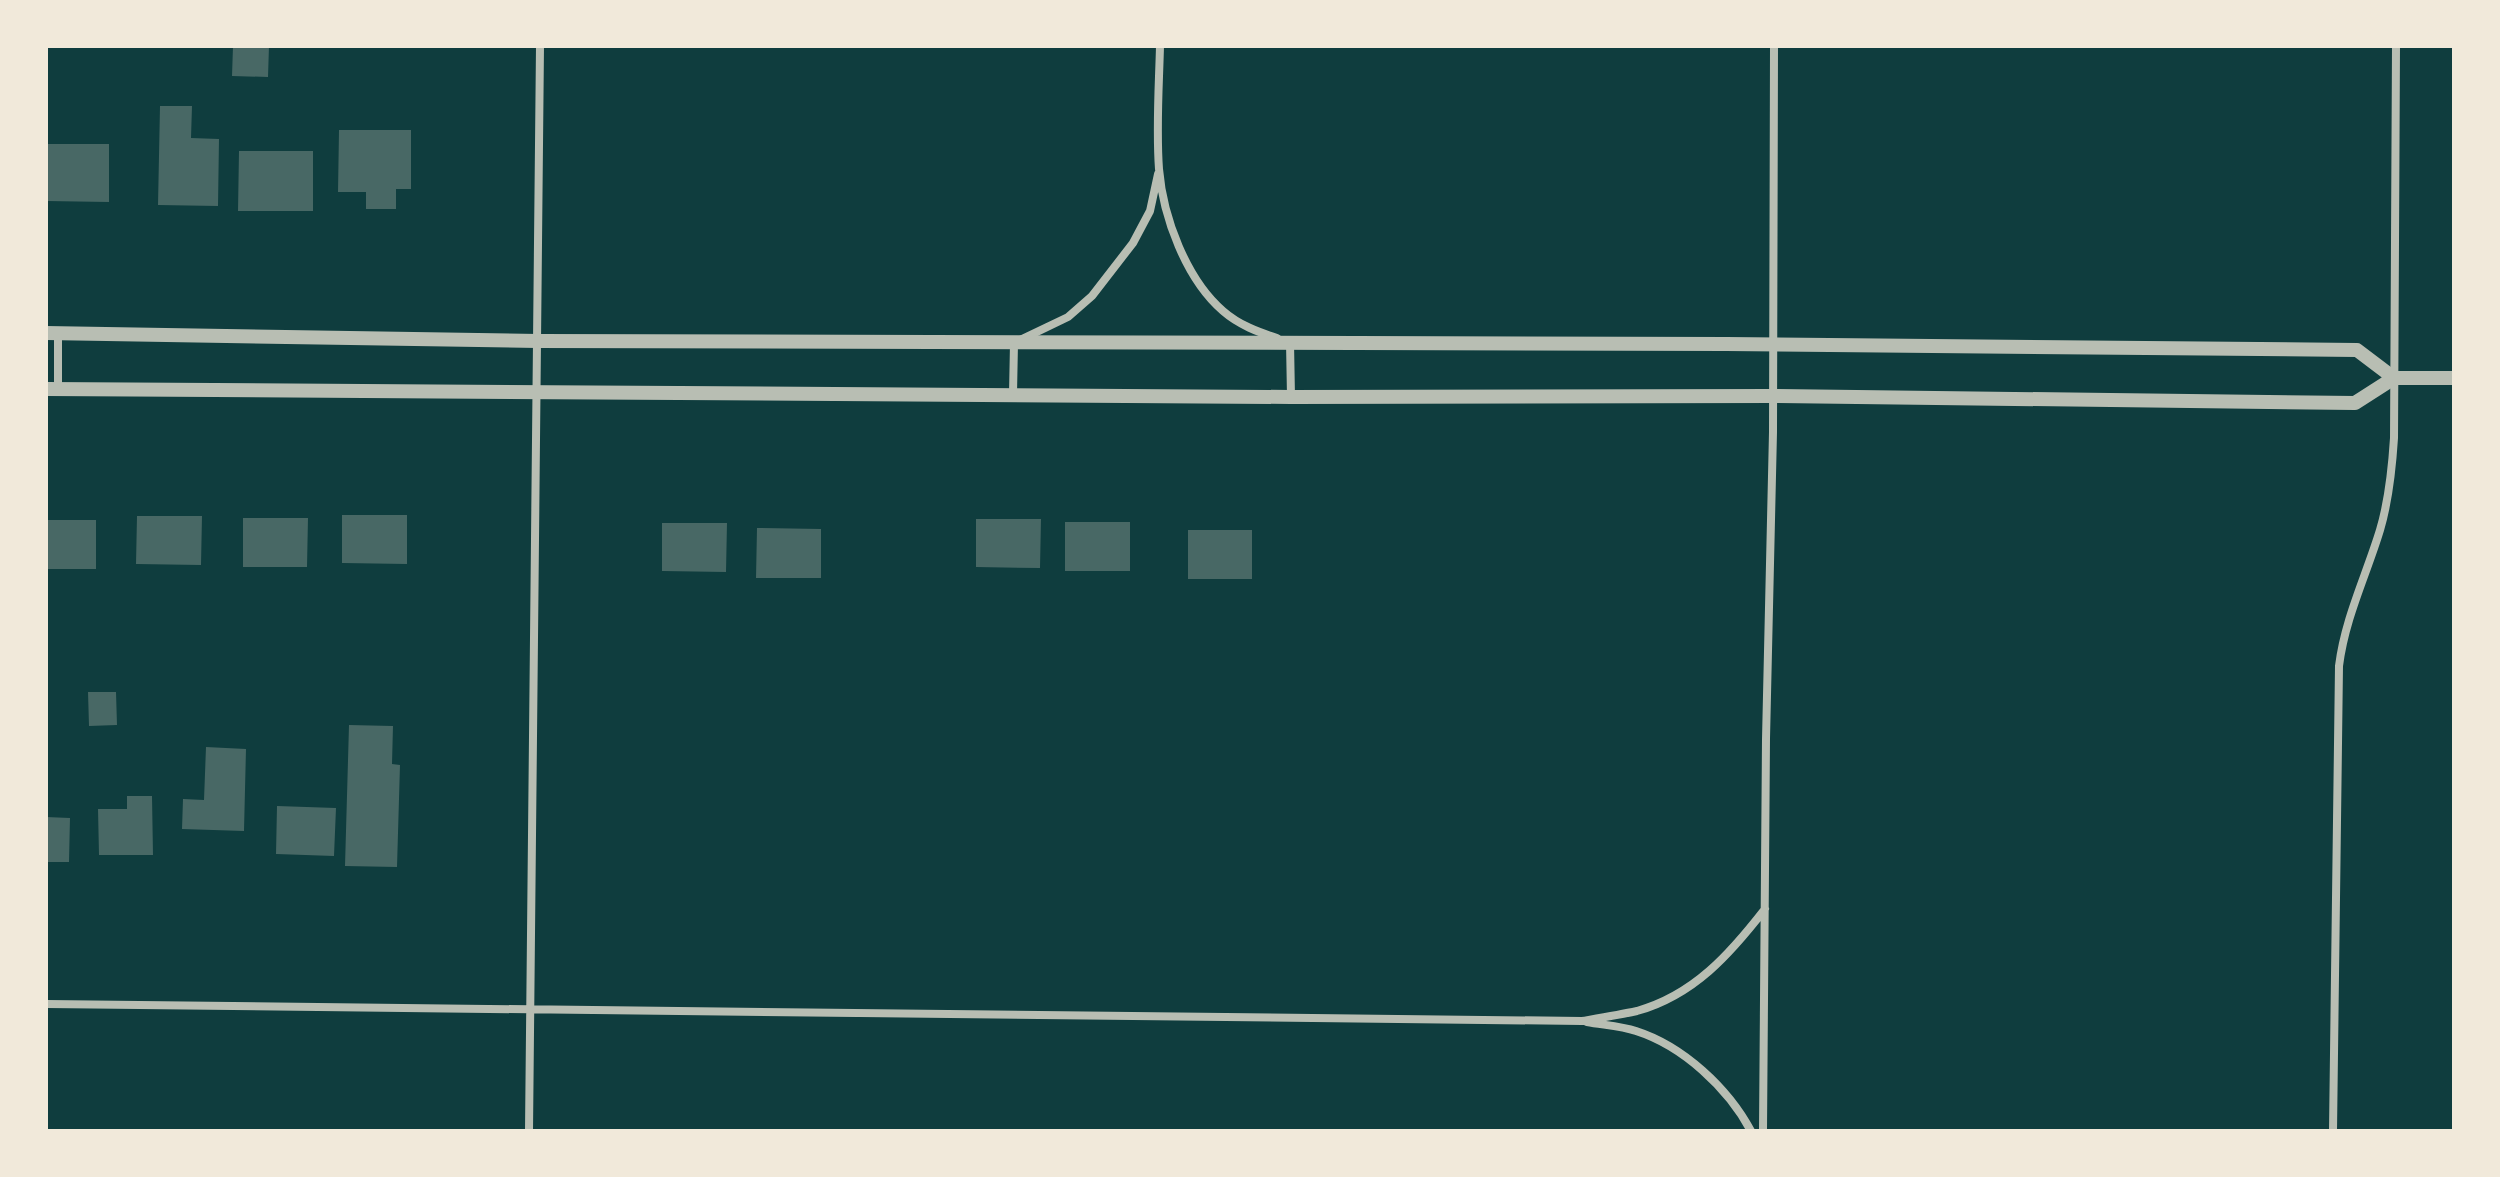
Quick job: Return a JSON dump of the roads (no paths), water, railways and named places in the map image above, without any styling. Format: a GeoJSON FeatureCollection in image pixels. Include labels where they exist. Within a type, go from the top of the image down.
{"type":"FeatureCollection","features":[{"type":"Feature","properties":{"kind":"street"},"geometry":{"type":"LineString","coordinates":[[529,1131],[540,46]]}},
{"type":"Feature","properties":{"kind":"street"},"geometry":{"type":"LineString","coordinates":[[1160,46],[1159,169],[1166,212],[1175,237],[1199,283],[1222,311],[1253,331],[1292,343]]}},
{"type":"Feature","properties":{"kind":"street"},"geometry":{"type":"LineString","coordinates":[[1763,1131],[1774,46]]}},
{"type":"Feature","properties":{"kind":"street"},"geometry":{"type":"LineString","coordinates":[[2333,1131],[2339,666],[2343,633],[2380,530],[2391,483],[2396,46]]}},
{"type":"Feature","properties":{"kind":"street"},"geometry":{"type":"LineString","coordinates":[[1014,343],[1068,317],[1099,288],[1133,243],[1150,211],[1159,169]]}},
{"type":"Feature","properties":{"kind":"street"},"geometry":{"type":"LineString","coordinates":[[2394,378],[2357,350],[1772,344],[538,341],[50,332],[52,389],[1291,397],[1772,396],[2355,403],[2394,378],[2454,378]]}},
{"type":"Feature","properties":{"kind":"street"},"geometry":{"type":"LineString","coordinates":[[1013,394],[1014,343]]}},
{"type":"Feature","properties":{"kind":"street"},"geometry":{"type":"LineString","coordinates":[[1291,397],[1292,343]]}},
{"type":"Feature","properties":{"kind":"street"},"geometry":{"type":"LineString","coordinates":[[1582,1021],[1638,1010],[1678,994],[1714,969],[1765,909]]}},
{"type":"Feature","properties":{"kind":"street"},"geometry":{"type":"LineString","coordinates":[[46,1004],[1582,1021],[1636,1031],[1677,1052],[1707,1074],[1743,1115],[1751,1131]]}}]}
